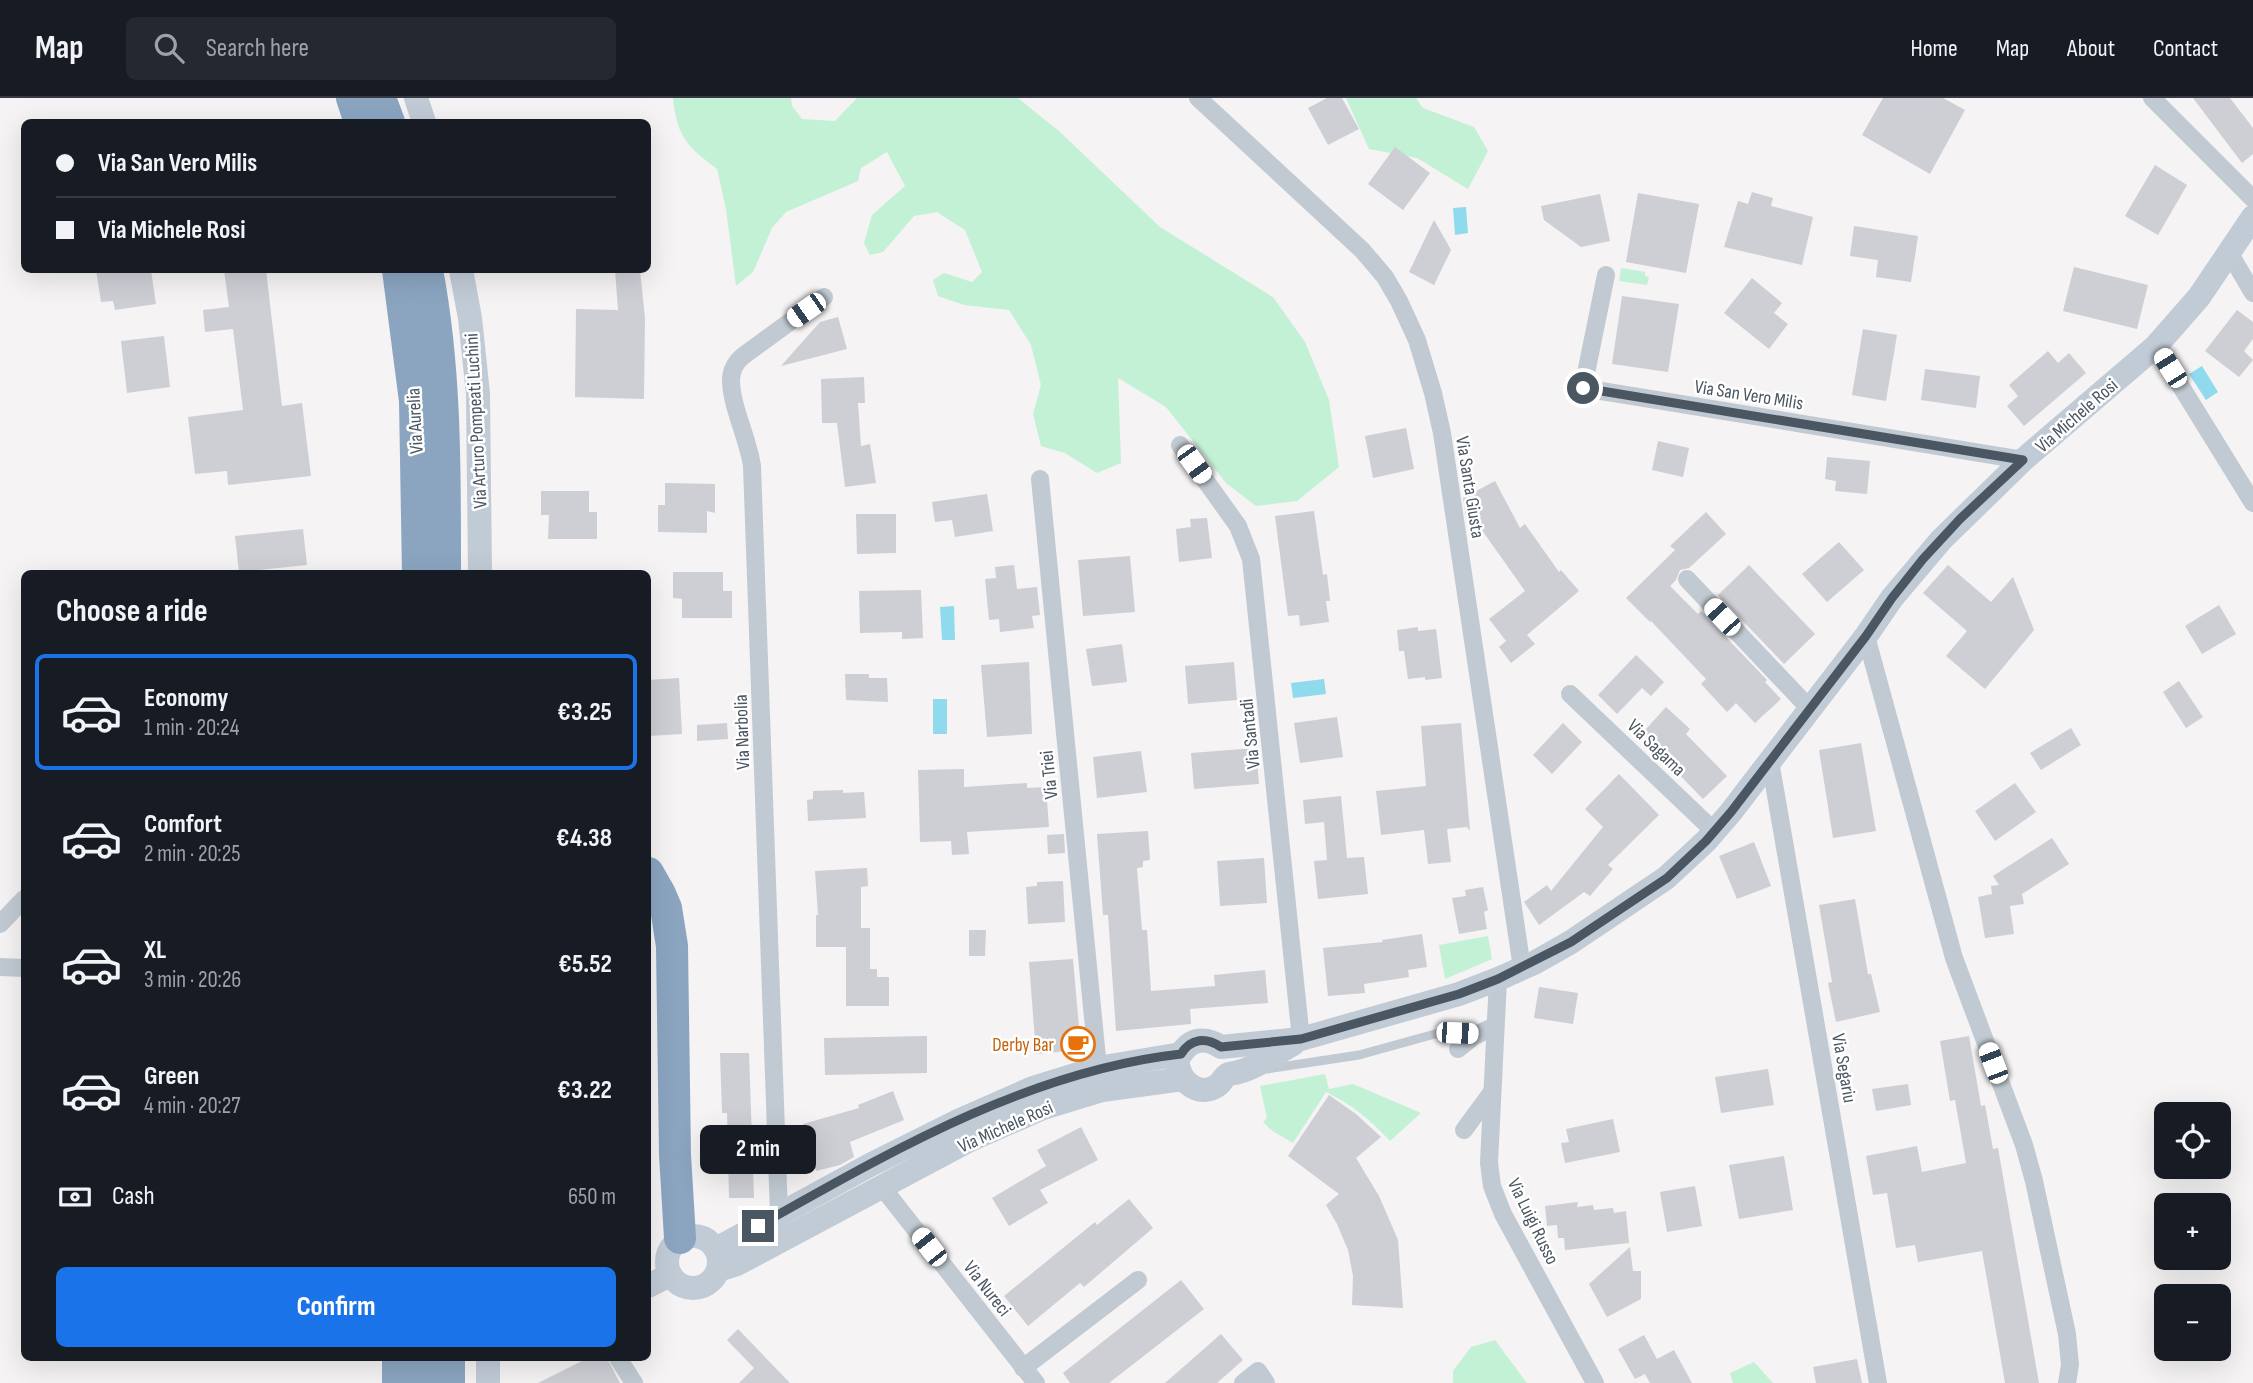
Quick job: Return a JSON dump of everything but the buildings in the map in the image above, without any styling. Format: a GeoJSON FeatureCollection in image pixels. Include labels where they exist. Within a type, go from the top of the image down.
{"type":"FeatureCollection","features":[{"type":"Feature","properties":{"kind":"highway"},"geometry":{"type":"LineString","coordinates":[[352,98],[359,119]]}},
{"type":"Feature","properties":{"kind":"highway"},"geometry":{"type":"LineString","coordinates":[[380,98],[388,119]]}},
{"type":"Feature","properties":{"kind":"highway","name":"Via Aurelia"},"geometry":{"type":"LineString","coordinates":[[398,273],[415,401],[418,570]]}},
{"type":"Feature","properties":{"kind":"highway","name":"Via Aurelia"},"geometry":{"type":"LineString","coordinates":[[427,273],[439,351],[442,398],[445,570]]}},
{"type":"Feature","properties":{"kind":"highway"},"geometry":{"type":"LineString","coordinates":[[651,878],[666,908],[671,946],[675,1155],[680,1238]]}},
{"type":"Feature","properties":{"kind":"highway"},"geometry":{"type":"LineString","coordinates":[[398,1361],[398,1383]]}},
{"type":"Feature","properties":{"kind":"highway"},"geometry":{"type":"LineString","coordinates":[[421,1361],[421,1383]]}},
{"type":"Feature","properties":{"kind":"highway"},"geometry":{"type":"LineString","coordinates":[[449,1361],[449,1383]]}},
{"type":"Feature","properties":{"kind":"street"},"geometry":{"type":"LineString","coordinates":[[416,98],[423,119]]}},
{"type":"Feature","properties":{"kind":"street","name":"Via Santa Giusta"},"geometry":{"type":"LineString","coordinates":[[1198,98],[1362,250],[1392,289],[1417,340],[1443,441],[1522,968]]}},
{"type":"Feature","properties":{"kind":"street"},"geometry":{"type":"LineString","coordinates":[[2152,98],[2253,199]]}},
{"type":"Feature","properties":{"kind":"street","name":"Via Michele Rosi"},"geometry":{"type":"LineString","coordinates":[[717,1260],[779,1214],[958,1121],[1033,1088],[1098,1068],[1181,1054],[1185,1048],[1199,1040],[1214,1042],[1221,1047],[1301,1039],[1459,994],[1522,968],[1571,942],[1636,900],[1687,860],[1714,831],[1866,636],[1892,598],[1941,540],[2023,460],[2156,346],[2194,303],[2253,217]]}},
{"type":"Feature","properties":{"kind":"street"},"geometry":{"type":"LineString","coordinates":[[2230,254],[2253,293]]}},
{"type":"Feature","properties":{"kind":"street","name":"Via Arturo Pompeati Luchini"},"geometry":{"type":"LineString","coordinates":[[462,273],[470,318],[478,394],[480,570]]}},
{"type":"Feature","properties":{"kind":"street","name":"Via San Vero Milis"},"geometry":{"type":"LineString","coordinates":[[1606,275],[1583,388],[2023,460]]}},
{"type":"Feature","properties":{"kind":"street","name":"Via Narbolia"},"geometry":{"type":"LineString","coordinates":[[779,1214],[752,466],[731,379],[733,368],[743,356],[824,297]]}},
{"type":"Feature","properties":{"kind":"street"},"geometry":{"type":"LineString","coordinates":[[2156,346],[2253,503]]}},
{"type":"Feature","properties":{"kind":"street","name":"Via Santadi"},"geometry":{"type":"LineString","coordinates":[[1180,445],[1238,526],[1251,559],[1301,1039]]}},
{"type":"Feature","properties":{"kind":"street","name":"Via Triei"},"geometry":{"type":"LineString","coordinates":[[1040,478],[1098,1068]]}},
{"type":"Feature","properties":{"kind":"street"},"geometry":{"type":"LineString","coordinates":[[1687,579],[1810,709]]}},
{"type":"Feature","properties":{"kind":"street"},"geometry":{"type":"LineString","coordinates":[[1866,636],[1954,958],[2034,1181],[2068,1344],[2070,1365],[2067,1383]]}},
{"type":"Feature","properties":{"kind":"street","name":"Via Sagama"},"geometry":{"type":"LineString","coordinates":[[1570,694],[1714,831]]}},
{"type":"Feature","properties":{"kind":"street","name":"Via Segariu"},"geometry":{"type":"LineString","coordinates":[[1770,761],[1878,1383]]}},
{"type":"Feature","properties":{"kind":"street"},"geometry":{"type":"LineString","coordinates":[[0,924],[21,902]]}},
{"type":"Feature","properties":{"kind":"street"},"geometry":{"type":"LineString","coordinates":[[0,967],[21,968]]}},
{"type":"Feature","properties":{"kind":"street","name":"Via Luigi Russo"},"geometry":{"type":"LineString","coordinates":[[1498,979],[1488,1030],[1492,1092],[1489,1163],[1495,1196],[1595,1383]]}},
{"type":"Feature","properties":{"kind":"street"},"geometry":{"type":"LineString","coordinates":[[1458,1049],[1488,1030]]}},
{"type":"Feature","properties":{"kind":"street","name":"Via Michele Rosi"},"geometry":{"type":"LineString","coordinates":[[717,1260],[737,1264],[970,1140],[1043,1108],[1102,1090],[1183,1079],[1202,1090],[1216,1087],[1232,1074],[1249,1069],[1301,1039]]}},
{"type":"Feature","properties":{"kind":"street"},"geometry":{"type":"LineString","coordinates":[[1221,1047],[1232,1074]]}},
{"type":"Feature","properties":{"kind":"street"},"geometry":{"type":"LineString","coordinates":[[1181,1054],[1178,1067],[1183,1079]]}},
{"type":"Feature","properties":{"kind":"street"},"geometry":{"type":"LineString","coordinates":[[1464,1130],[1492,1092]]}},
{"type":"Feature","properties":{"kind":"street","name":"Via Nureci"},"geometry":{"type":"LineString","coordinates":[[882,1186],[1036,1383]]}},
{"type":"Feature","properties":{"kind":"street"},"geometry":{"type":"LineString","coordinates":[[688,1236],[705,1238],[717,1260],[715,1278],[700,1288],[682,1287],[670,1275],[667,1267],[669,1250],[680,1238],[688,1236]]}},
{"type":"Feature","properties":{"kind":"street"},"geometry":{"type":"LineString","coordinates":[[651,1284],[670,1275]]}},
{"type":"Feature","properties":{"kind":"street"},"geometry":{"type":"LineString","coordinates":[[1023,1368],[1138,1280]]}},
{"type":"Feature","properties":{"kind":"street"},"geometry":{"type":"LineString","coordinates":[[620,1361],[634,1383]]}},
{"type":"Feature","properties":{"kind":"street"},"geometry":{"type":"LineString","coordinates":[[1243,1383],[1258,1371],[1266,1383]]}},
{"type":"Feature","properties":{"kind":"lane"},"geometry":{"type":"LineString","coordinates":[[1232,1074],[1359,1055],[1435,1034],[1488,1030]]}},
{"type":"Feature","properties":{"kind":"green space"},"geometry":{"type":"Polygon","coordinates":[[[673,98],[791,98],[792,106],[802,119],[835,121],[857,98],[1018,98],[1060,132],[1160,227],[1273,297],[1305,342],[1329,400],[1339,467],[1297,501],[1256,506],[1226,483],[1166,407],[1118,378],[1121,463],[1097,473],[1065,453],[1041,446],[1033,414],[1041,385],[1031,345],[1009,310],[964,305],[938,296],[933,280],[944,273],[972,282],[982,272],[965,230],[937,212],[914,216],[883,252],[870,255],[864,243],[872,215],[905,186],[887,152],[861,168],[858,181],[786,212],[772,228],[753,272],[736,286],[726,209],[717,169],[685,140],[677,122],[673,98]]]}},
{"type":"Feature","properties":{"kind":"green space"},"geometry":{"type":"Polygon","coordinates":[[[1346,98],[1416,98],[1423,108],[1474,127],[1488,151],[1468,189],[1417,158],[1369,149],[1346,98]]]}},
{"type":"Feature","properties":{"kind":"green space"},"geometry":{"type":"Polygon","coordinates":[[[1621,268],[1645,272],[1645,276],[1649,277],[1647,285],[1619,281],[1621,268]]]}},
{"type":"Feature","properties":{"kind":"green space"},"geometry":{"type":"Polygon","coordinates":[[[1488,936],[1492,959],[1445,979],[1439,945],[1488,936]]]}},
{"type":"Feature","properties":{"kind":"green space"},"geometry":{"type":"Polygon","coordinates":[[[1325,1074],[1329,1089],[1353,1084],[1421,1113],[1390,1141],[1360,1113],[1326,1092],[1293,1143],[1263,1122],[1267,1118],[1260,1086],[1325,1074]]]}},
{"type":"Feature","properties":{"kind":"green space"},"geometry":{"type":"Polygon","coordinates":[[[1495,1340],[1527,1383],[1453,1383],[1453,1371],[1471,1347],[1495,1340]]]}},
{"type":"Feature","properties":{"kind":"green space"},"geometry":{"type":"Polygon","coordinates":[[[1754,1362],[1773,1383],[1733,1383],[1730,1373],[1754,1362]]]}},
{"type":"Feature","properties":{"kind":"water"},"geometry":{"type":"Polygon","coordinates":[[[1466,207],[1468,233],[1455,235],[1453,208],[1466,207]]]}},
{"type":"Feature","properties":{"kind":"water"},"geometry":{"type":"Polygon","coordinates":[[[2202,366],[2218,392],[2206,400],[2189,374],[2202,366]]]}},
{"type":"Feature","properties":{"kind":"water"},"geometry":{"type":"Polygon","coordinates":[[[954,606],[955,640],[942,640],[940,607],[954,606]]]}},
{"type":"Feature","properties":{"kind":"water"},"geometry":{"type":"Polygon","coordinates":[[[1324,679],[1326,694],[1293,698],[1291,683],[1324,679]]]}},
{"type":"Feature","properties":{"kind":"water"},"geometry":{"type":"Polygon","coordinates":[[[933,699],[947,699],[947,734],[933,734],[933,699]]]}},
{"type":"Feature","properties":{"kind":"place","name":"Derby Bar"},"geometry":{"type":"Point","coordinates":[1078,1044]}},
{"type":"Feature","properties":{"kind":"route"},"geometry":{"type":"LineString","coordinates":[[758,1226],[914,1143],[1033,1088],[1098,1068],[1181,1054],[1191,1043],[1199,1040],[1214,1042],[1221,1047],[1301,1039],[1459,994],[1522,968],[1571,942],[1667,878],[1706,841],[1852,655],[1907,579],[1951,529],[2023,460],[1583,388]]}}]}
